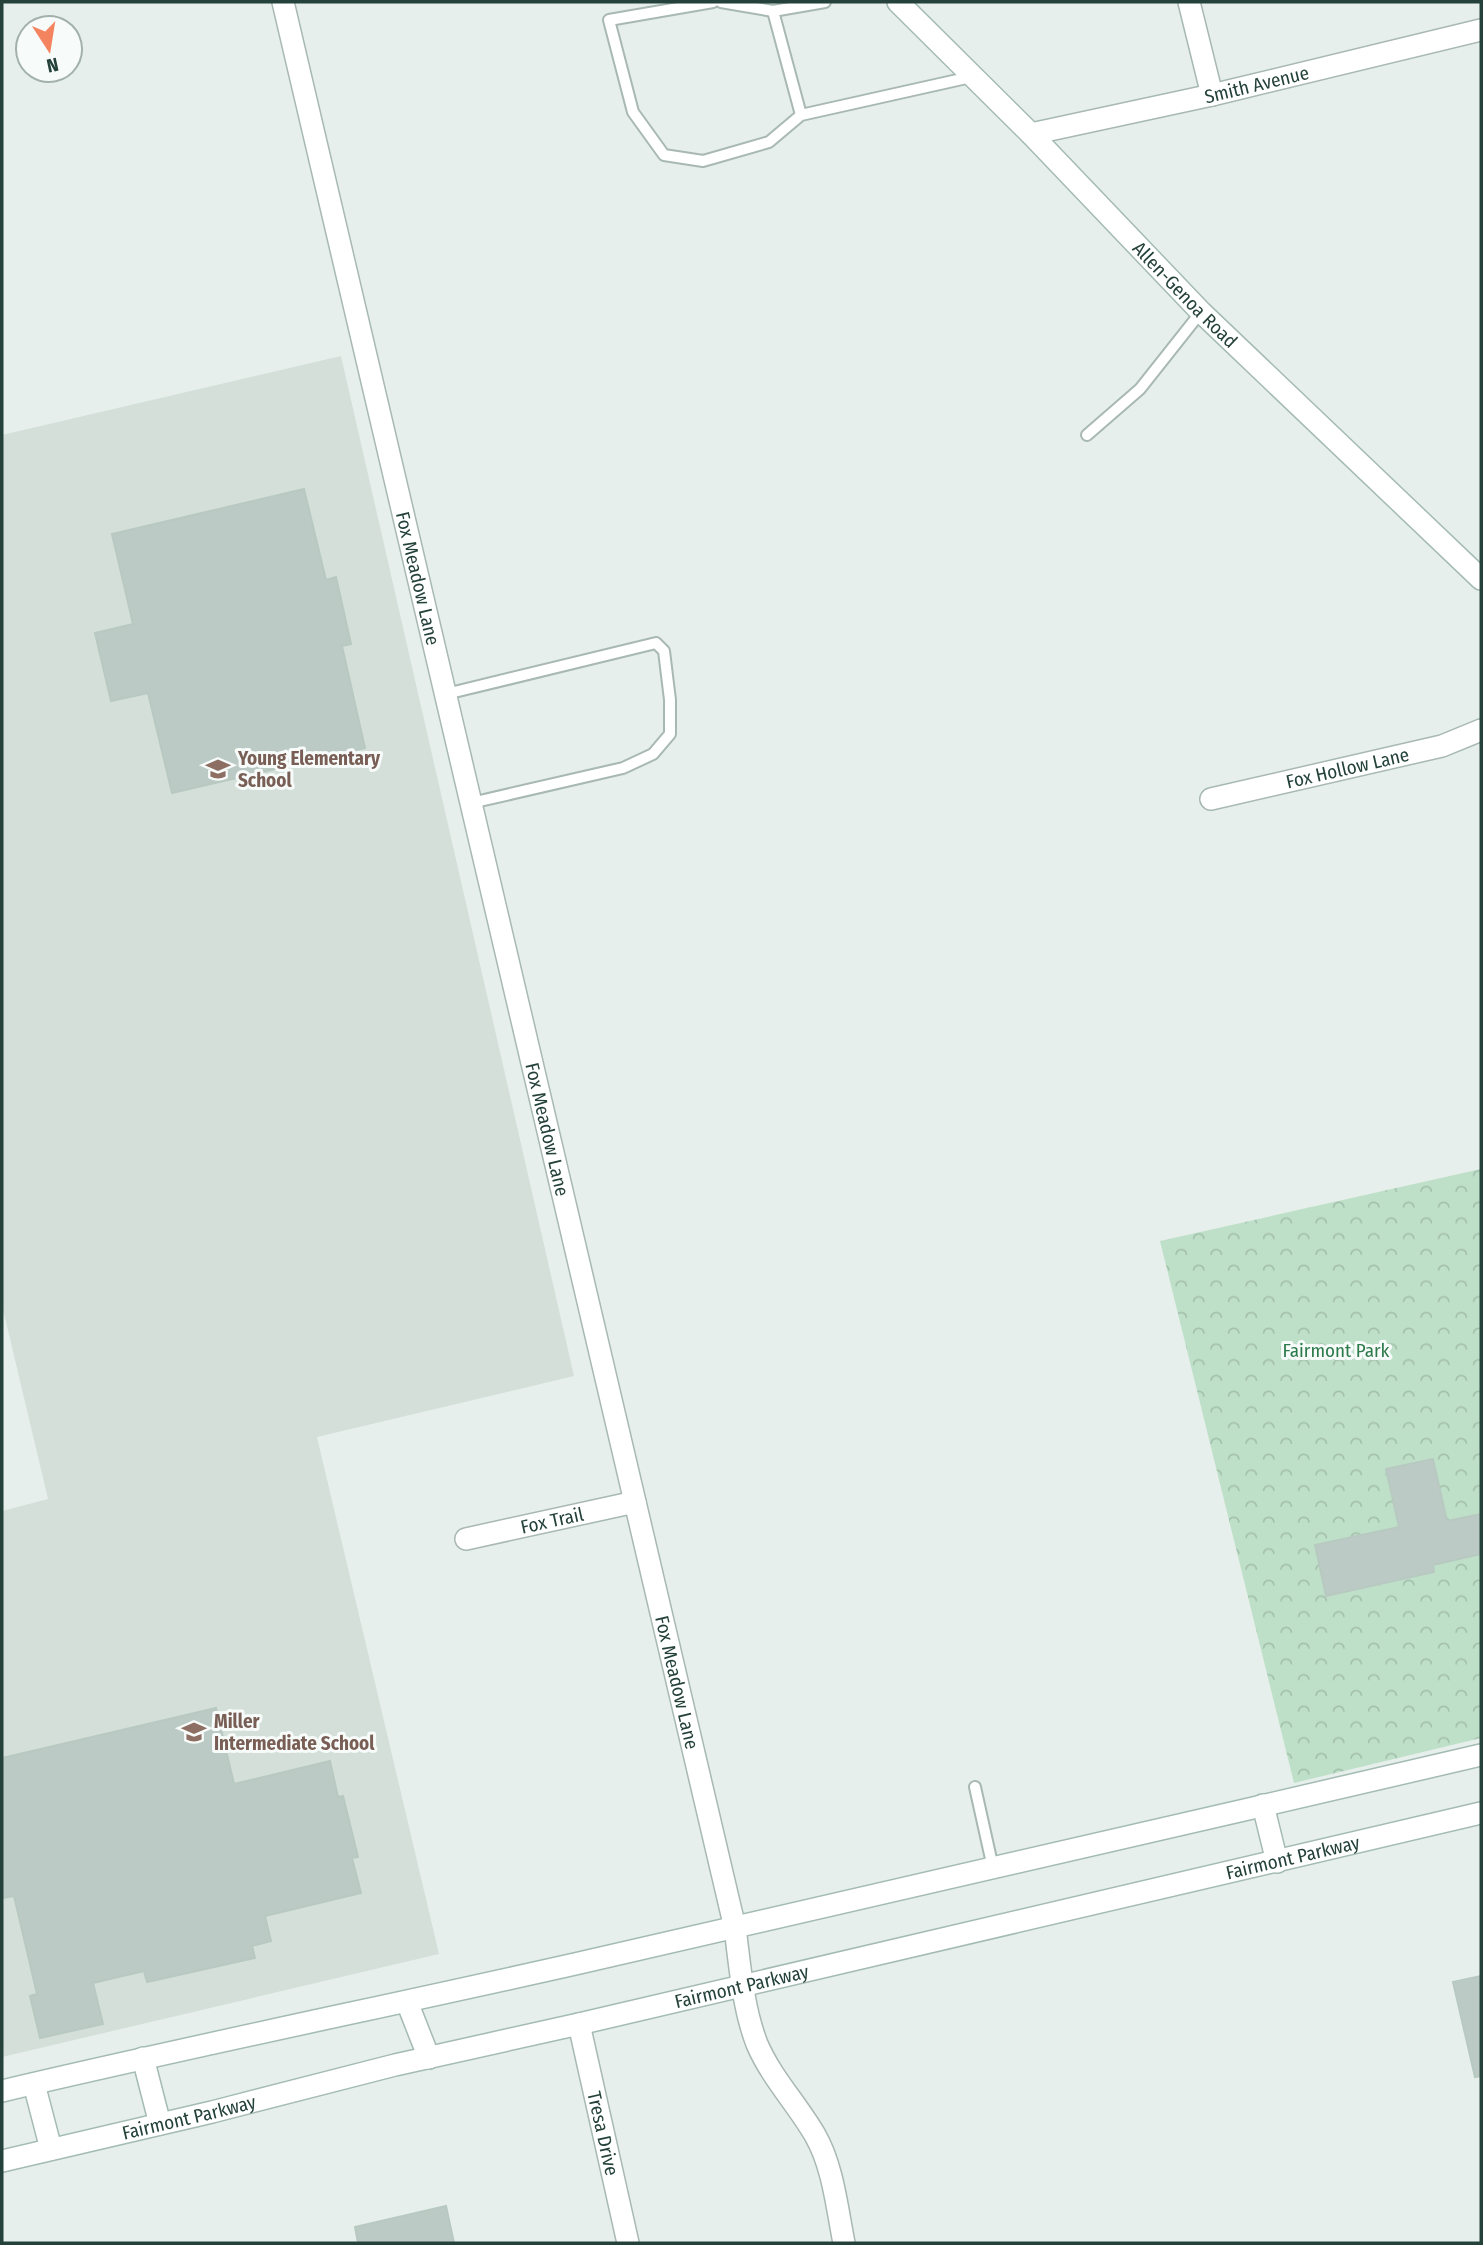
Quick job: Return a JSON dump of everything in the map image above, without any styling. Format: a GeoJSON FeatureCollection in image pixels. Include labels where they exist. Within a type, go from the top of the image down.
{"type":"FeatureCollection","features":[{"type":"Feature","properties":{"kind":"main road","name":"Fox Meadow Lane"},"geometry":{"type":"LineString","coordinates":[[283,2],[735,1928],[743,1986],[756,2040],[765,2061],[801,2112],[825,2155],[844,2243]]}},
{"type":"Feature","properties":{"kind":"main road","name":"Allen-Genoa Road"},"geometry":{"type":"LineString","coordinates":[[898,2],[1031,134],[1201,312],[1481,579]]}},
{"type":"Feature","properties":{"kind":"main road"},"geometry":{"type":"LineString","coordinates":[[1189,2],[1212,95]]}},
{"type":"Feature","properties":{"kind":"main road","name":"Smith Avenue"},"geometry":{"type":"LineString","coordinates":[[1031,134],[1212,95],[1481,30]]}},
{"type":"Feature","properties":{"kind":"main road","name":"Fox Hollow Lane"},"geometry":{"type":"LineString","coordinates":[[1211,799],[1442,746],[1481,730]]}},
{"type":"Feature","properties":{"kind":"main road","name":"Fox Trail"},"geometry":{"type":"LineString","coordinates":[[466,1539],[635,1502]]}},
{"type":"Feature","properties":{"kind":"main road"},"geometry":{"type":"LineString","coordinates":[[2,2091],[143,2057],[407,2002],[735,1928],[1481,1755]]}},
{"type":"Feature","properties":{"kind":"main road"},"geometry":{"type":"LineString","coordinates":[[1263,1805],[1277,1862]]}},
{"type":"Feature","properties":{"kind":"main road","name":"Fairmont Parkway"},"geometry":{"type":"LineString","coordinates":[[2,2161],[429,2058],[1481,1813]]}},
{"type":"Feature","properties":{"kind":"main road"},"geometry":{"type":"LineString","coordinates":[[407,2002],[429,2058]]}},
{"type":"Feature","properties":{"kind":"main road","name":"Tresa Drive"},"geometry":{"type":"LineString","coordinates":[[579,2024],[628,2243]]}},
{"type":"Feature","properties":{"kind":"main road"},"geometry":{"type":"LineString","coordinates":[[143,2057],[160,2124]]}},
{"type":"Feature","properties":{"kind":"main road"},"geometry":{"type":"LineString","coordinates":[[34,2084],[51,2149]]}},
{"type":"Feature","properties":{"kind":"lane"},"geometry":{"type":"LineString","coordinates":[[713,2],[609,20],[633,112],[664,155],[703,161],[769,142],[801,115],[971,77]]}},
{"type":"Feature","properties":{"kind":"lane"},"geometry":{"type":"LineString","coordinates":[[722,2],[773,11],[825,2]]}},
{"type":"Feature","properties":{"kind":"lane"},"geometry":{"type":"LineString","coordinates":[[773,11],[801,115]]}},
{"type":"Feature","properties":{"kind":"lane"},"geometry":{"type":"LineString","coordinates":[[1087,435],[1140,389],[1201,312]]}},
{"type":"Feature","properties":{"kind":"lane"},"geometry":{"type":"LineString","coordinates":[[446,694],[656,643],[664,651],[670,700],[670,734],[653,754],[623,768],[471,803]]}},
{"type":"Feature","properties":{"kind":"lane"},"geometry":{"type":"LineString","coordinates":[[975,1787],[993,1868]]}},
{"type":"Feature","properties":{"kind":"shaded area"},"geometry":{"type":"Polygon","coordinates":[[[341,356],[574,1376],[317,1437],[439,1954],[2,2057],[2,1511],[48,1499],[2,1305],[2,435],[341,356]]]}},
{"type":"Feature","properties":{"kind":"green space","name":"Fairmont Park"},"geometry":{"type":"Polygon","coordinates":[[[1481,1169],[1481,1738],[1294,1783],[1160,1241],[1481,1169]]]}},
{"type":"Feature","properties":{"kind":"building"},"geometry":{"type":"Polygon","coordinates":[[[304,489],[326,580],[336,577],[351,644],[342,646],[365,748],[172,793],[148,693],[111,701],[95,633],[133,624],[112,534],[304,489]]]}},
{"type":"Feature","properties":{"kind":"building"},"geometry":{"type":"Polygon","coordinates":[[[1433,1459],[1447,1521],[1481,1514],[1481,1554],[1433,1565],[1434,1572],[1326,1596],[1315,1545],[1399,1527],[1386,1469],[1433,1459]]]}},
{"type":"Feature","properties":{"kind":"building"},"geometry":{"type":"Polygon","coordinates":[[[216,1708],[234,1784],[330,1761],[338,1797],[343,1796],[358,1857],[352,1858],[361,1893],[265,1916],[271,1941],[252,1946],[255,1958],[147,1982],[144,1971],[93,1983],[103,2024],[40,2038],[30,1996],[37,1994],[14,1896],[2,1898],[2,1758],[216,1708]]]}},
{"type":"Feature","properties":{"kind":"building"},"geometry":{"type":"Polygon","coordinates":[[[1481,1976],[1481,2076],[1475,2077],[1453,1982],[1481,1976]]]}},
{"type":"Feature","properties":{"kind":"building"},"geometry":{"type":"Polygon","coordinates":[[[446,2206],[454,2243],[358,2243],[355,2227],[446,2206]]]}},
{"type":"Feature","properties":{"kind":"place","name":"Young Elementary School"},"geometry":{"type":"Point","coordinates":[218,769]}},
{"type":"Feature","properties":{"kind":"place","name":"Miller Intermediate School"},"geometry":{"type":"Point","coordinates":[194,1732]}}]}
